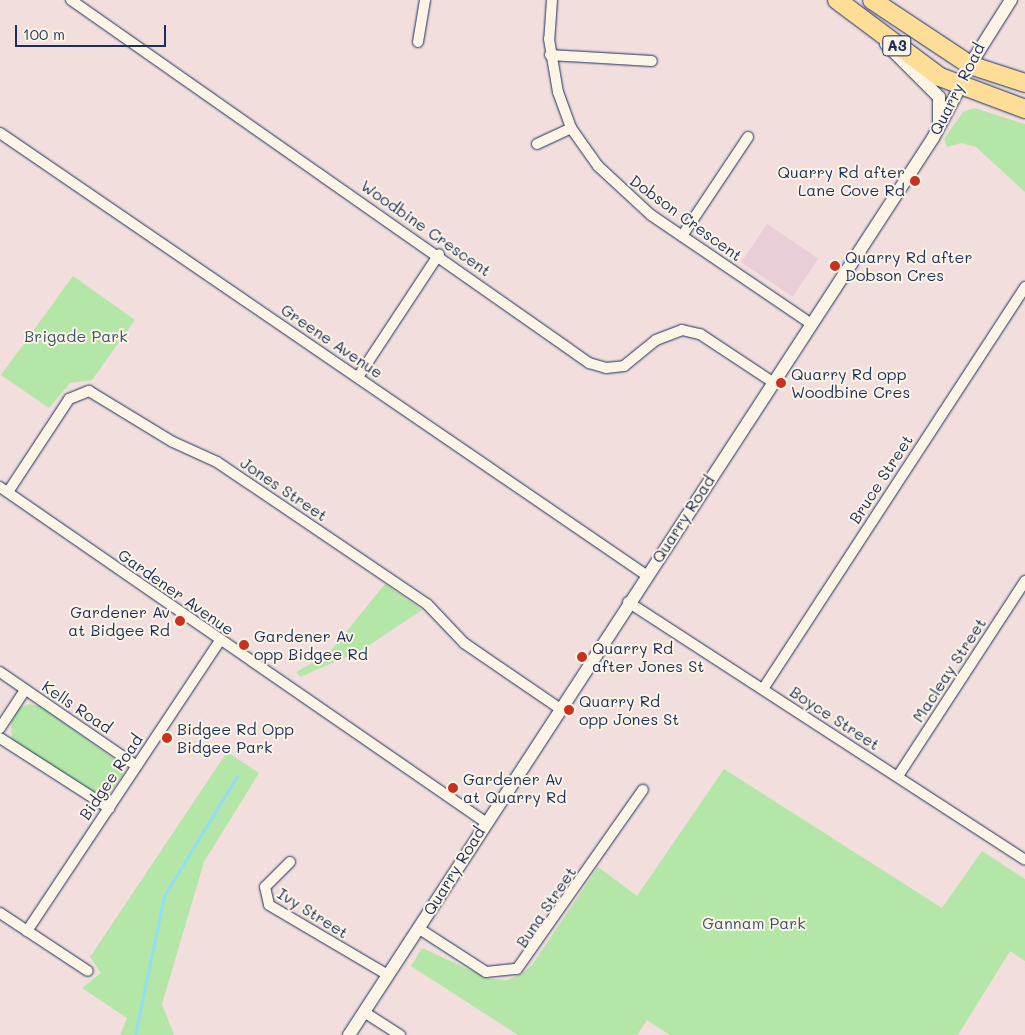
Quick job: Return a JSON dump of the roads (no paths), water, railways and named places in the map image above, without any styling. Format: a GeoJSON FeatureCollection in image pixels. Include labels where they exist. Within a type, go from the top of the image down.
{"type":"FeatureCollection","features":[{"type":"Feature","properties":{"kind":"highway","name":"A3"},"geometry":{"type":"LineString","coordinates":[[837,0],[960,87],[1025,110]]}},
{"type":"Feature","properties":{"kind":"highway","name":"A3"},"geometry":{"type":"LineString","coordinates":[[872,0],[970,65],[1025,83]]}},
{"type":"Feature","properties":{"kind":"highway","name":"Quarry Road"},"geometry":{"type":"LineString","coordinates":[[960,87],[970,65]]}},
{"type":"Feature","properties":{"kind":"street","name":"Woodbine Crescent"},"geometry":{"type":"LineString","coordinates":[[71,0],[439,254],[597,366],[624,366],[656,340],[682,330],[700,334],[771,381]]}},
{"type":"Feature","properties":{"kind":"street"},"geometry":{"type":"LineString","coordinates":[[418,42],[425,0]]}},
{"type":"Feature","properties":{"kind":"street","name":"Dobson Crescent"},"geometry":{"type":"LineString","coordinates":[[552,0],[550,55],[571,128],[611,181],[682,236],[810,322]]}},
{"type":"Feature","properties":{"kind":"street","name":"Quarry Road"},"geometry":{"type":"LineString","coordinates":[[970,65],[1011,0]]}},
{"type":"Feature","properties":{"kind":"street"},"geometry":{"type":"LineString","coordinates":[[872,26],[941,101],[933,138]]}},
{"type":"Feature","properties":{"kind":"street"},"geometry":{"type":"LineString","coordinates":[[550,55],[652,61]]}},
{"type":"Feature","properties":{"kind":"street","name":"Quarry Road"},"geometry":{"type":"LineString","coordinates":[[349,1035],[771,381],[933,138],[960,87]]}},
{"type":"Feature","properties":{"kind":"street"},"geometry":{"type":"LineString","coordinates":[[537,144],[571,128]]}},
{"type":"Feature","properties":{"kind":"street","name":"Greene Avenue"},"geometry":{"type":"LineString","coordinates":[[0,132],[646,575]]}},
{"type":"Feature","properties":{"kind":"street"},"geometry":{"type":"LineString","coordinates":[[682,236],[748,138]]}},
{"type":"Feature","properties":{"kind":"street"},"geometry":{"type":"LineString","coordinates":[[358,377],[439,254]]}},
{"type":"Feature","properties":{"kind":"street","name":"Bruce Street"},"geometry":{"type":"LineString","coordinates":[[763,689],[1025,286]]}},
{"type":"Feature","properties":{"kind":"street","name":"Jones Street"},"geometry":{"type":"LineString","coordinates":[[4,490],[69,399],[89,391],[173,442],[217,462],[427,604],[464,643],[559,708]]}},
{"type":"Feature","properties":{"kind":"street","name":"Gardener Avenue"},"geometry":{"type":"LineString","coordinates":[[4,490],[220,641],[485,822]]}},
{"type":"Feature","properties":{"kind":"street","name":"Macleay Street"},"geometry":{"type":"LineString","coordinates":[[898,776],[1025,581]]}},
{"type":"Feature","properties":{"kind":"street","name":"Boyce Street"},"geometry":{"type":"LineString","coordinates":[[628,602],[1025,860]]}},
{"type":"Feature","properties":{"kind":"street","name":"Bidgee Road"},"geometry":{"type":"LineString","coordinates":[[27,930],[220,641]]}},
{"type":"Feature","properties":{"kind":"street","name":"Kells Road"},"geometry":{"type":"LineString","coordinates":[[0,672],[137,766]]}},
{"type":"Feature","properties":{"kind":"street"},"geometry":{"type":"LineString","coordinates":[[0,728],[25,690]]}},
{"type":"Feature","properties":{"kind":"street"},"geometry":{"type":"LineString","coordinates":[[0,738],[109,808]]}},
{"type":"Feature","properties":{"kind":"street","name":"Buna Street"},"geometry":{"type":"LineString","coordinates":[[418,928],[486,972],[517,969],[643,790]]}},
{"type":"Feature","properties":{"kind":"street","name":"Ivy Street"},"geometry":{"type":"LineString","coordinates":[[290,862],[265,887],[268,904],[388,975]]}},
{"type":"Feature","properties":{"kind":"street"},"geometry":{"type":"LineString","coordinates":[[0,913],[88,971]]}},
{"type":"Feature","properties":{"kind":"street"},"geometry":{"type":"LineString","coordinates":[[364,1012],[400,1035]]}},
{"type":"Feature","properties":{"kind":"waterway"},"geometry":{"type":"LineString","coordinates":[[135,1035],[164,896],[237,776]]}},
{"type":"Feature","properties":{"kind":"place","name":"Quarry Rd after Lane Cove Rd"},"geometry":{"type":"Point","coordinates":[915,181]}},
{"type":"Feature","properties":{"kind":"place","name":"Quarry Rd after Dobson Cres"},"geometry":{"type":"Point","coordinates":[835,266]}},
{"type":"Feature","properties":{"kind":"place","name":"Quarry Rd opp Woodbine Cres"},"geometry":{"type":"Point","coordinates":[781,383]}},
{"type":"Feature","properties":{"kind":"place","name":"Gardener Av at Bidgee Rd"},"geometry":{"type":"Point","coordinates":[180,621]}},
{"type":"Feature","properties":{"kind":"place","name":"Gardener Av opp Bidgee Rd"},"geometry":{"type":"Point","coordinates":[244,645]}},
{"type":"Feature","properties":{"kind":"place","name":"Quarry Rd after Jones St"},"geometry":{"type":"Point","coordinates":[582,657]}},
{"type":"Feature","properties":{"kind":"place","name":"Quarry Rd opp Jones St"},"geometry":{"type":"Point","coordinates":[569,710]}},
{"type":"Feature","properties":{"kind":"place","name":"Bidgee Rd Opp Bidgee Park"},"geometry":{"type":"Point","coordinates":[167,738]}},
{"type":"Feature","properties":{"kind":"place","name":"Gardener Av at Quarry Rd"},"geometry":{"type":"Point","coordinates":[453,788]}},
{"type":"Feature","properties":{"kind":"park label","name":"Brigade Park"},"geometry":{"type":"Point","coordinates":[76,336]}},
{"type":"Feature","properties":{"kind":"park label","name":"Gannam Park"},"geometry":{"type":"Point","coordinates":[754,923]}}]}
